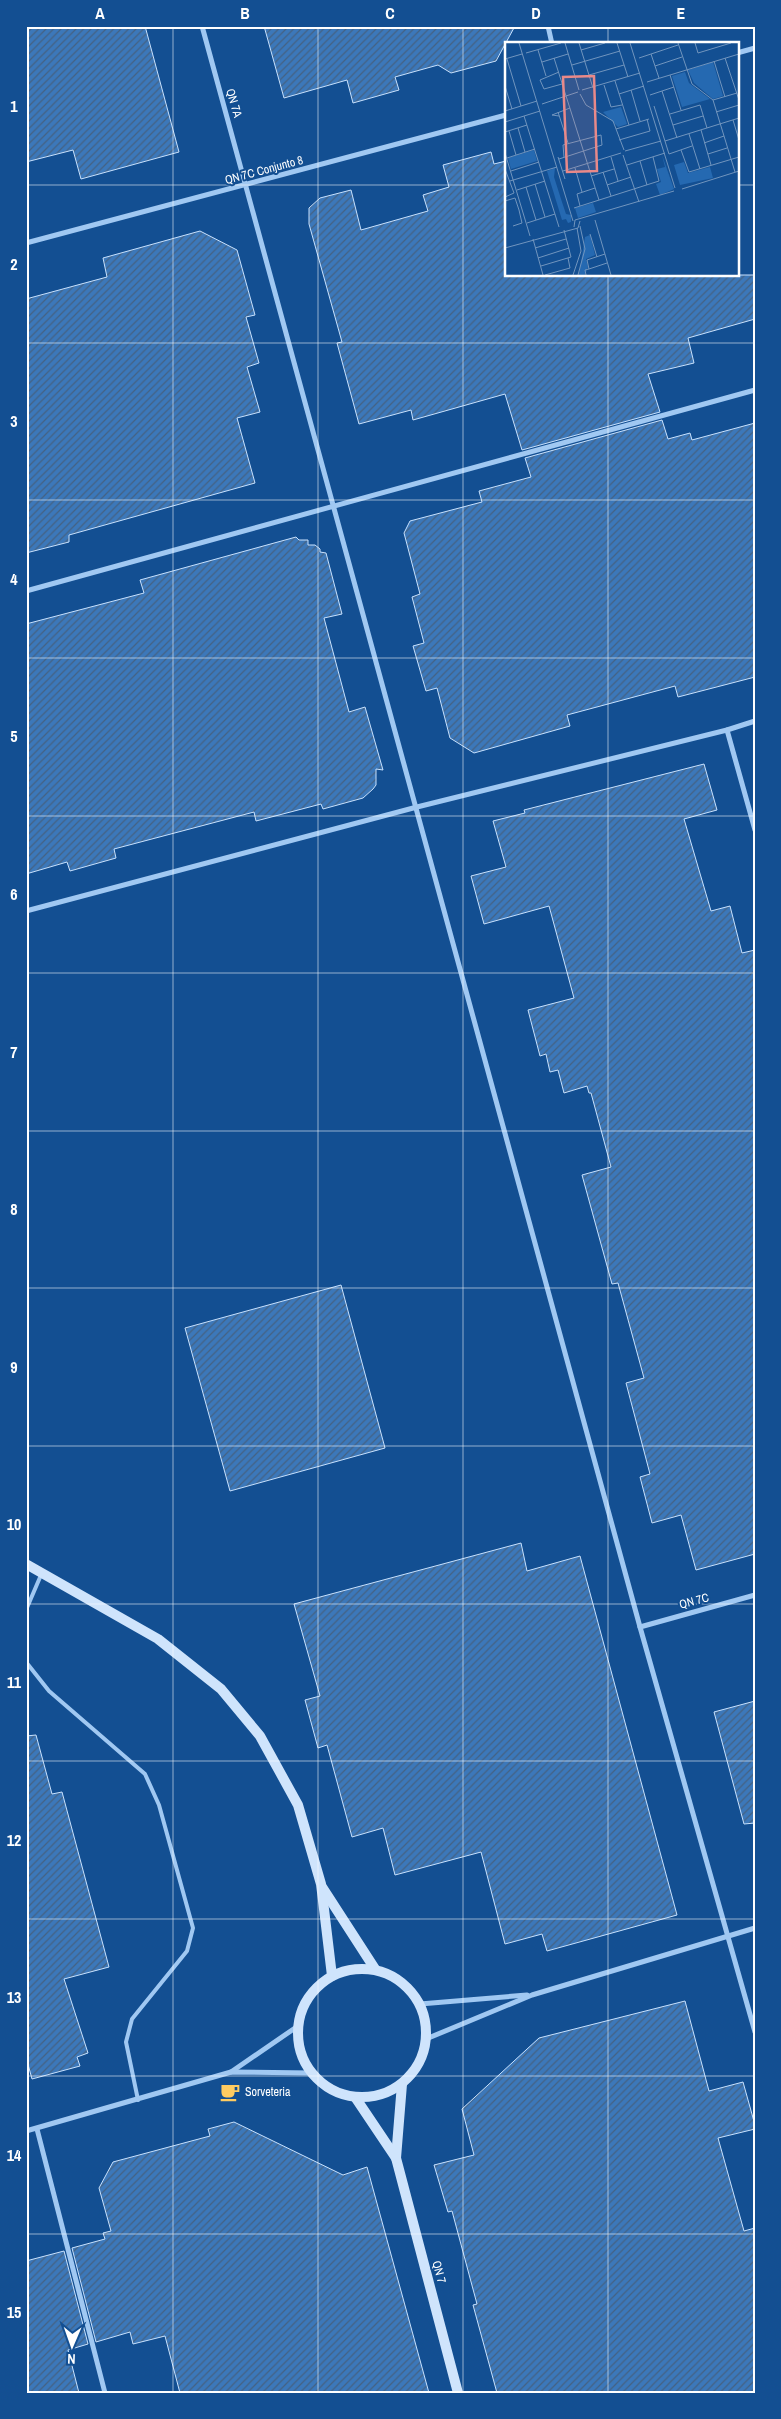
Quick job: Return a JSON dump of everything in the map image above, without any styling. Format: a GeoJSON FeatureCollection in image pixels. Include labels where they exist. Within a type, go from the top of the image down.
{"type":"FeatureCollection","features":[{"type":"Feature","properties":{"kind":"street","name":"QN 7A"},"geometry":{"type":"LineString","coordinates":[[202,26],[247,184],[332,507],[417,807],[640,1627],[755,2032]]}},
{"type":"Feature","properties":{"kind":"street"},"geometry":{"type":"LineString","coordinates":[[548,26],[552,42]]}},
{"type":"Feature","properties":{"kind":"street"},"geometry":{"type":"LineString","coordinates":[[738,53],[755,48]]}},
{"type":"Feature","properties":{"kind":"street","name":"QN 7C Conjunto 8"},"geometry":{"type":"LineString","coordinates":[[26,243],[505,115]]}},
{"type":"Feature","properties":{"kind":"street"},"geometry":{"type":"LineString","coordinates":[[26,592],[755,390]]}},
{"type":"Feature","properties":{"kind":"street"},"geometry":{"type":"LineString","coordinates":[[26,911],[417,807],[727,730],[755,721]]}},
{"type":"Feature","properties":{"kind":"street"},"geometry":{"type":"LineString","coordinates":[[727,730],[755,830]]}},
{"type":"Feature","properties":{"kind":"street"},"geometry":{"type":"LineString","coordinates":[[26,1564],[158,1639],[221,1689],[260,1736],[298,1805],[320,1884],[332,1976]]}},
{"type":"Feature","properties":{"kind":"street","name":"QN 7C"},"geometry":{"type":"LineString","coordinates":[[640,1627],[755,1595]]}},
{"type":"Feature","properties":{"kind":"street"},"geometry":{"type":"LineString","coordinates":[[320,1884],[375,1969]]}},
{"type":"Feature","properties":{"kind":"street"},"geometry":{"type":"LineString","coordinates":[[426,2039],[532,1995],[755,1928]]}},
{"type":"Feature","properties":{"kind":"street"},"geometry":{"type":"LineString","coordinates":[[353,1968],[375,1969],[401,1981],[420,2004],[426,2039],[418,2064],[402,2084],[387,2092],[372,2096],[355,2096],[331,2089],[312,2073],[300,2051],[298,2026],[301,2010],[308,1996],[319,1984],[332,1976],[353,1968]]}},
{"type":"Feature","properties":{"kind":"street"},"geometry":{"type":"LineString","coordinates":[[420,2004],[532,1995]]}},
{"type":"Feature","properties":{"kind":"street"},"geometry":{"type":"LineString","coordinates":[[26,2131],[230,2072],[298,2026]]}},
{"type":"Feature","properties":{"kind":"street"},"geometry":{"type":"LineString","coordinates":[[230,2072],[312,2073]]}},
{"type":"Feature","properties":{"kind":"street","name":"QN 7"},"geometry":{"type":"LineString","coordinates":[[396,2158],[402,2084]]}},
{"type":"Feature","properties":{"kind":"street","name":"QN 7"},"geometry":{"type":"LineString","coordinates":[[355,2096],[396,2158],[458,2393]]}},
{"type":"Feature","properties":{"kind":"street"},"geometry":{"type":"LineString","coordinates":[[37,2128],[106,2393]]}},
{"type":"Feature","properties":{"kind":"lane"},"geometry":{"type":"LineString","coordinates":[[26,1610],[42,1573]]}},
{"type":"Feature","properties":{"kind":"lane"},"geometry":{"type":"LineString","coordinates":[[26,1662],[49,1691],[145,1774],[159,1805],[193,1928],[187,1951],[132,2019],[126,2042],[138,2100]]}},
{"type":"Feature","properties":{"kind":"building"},"geometry":{"type":"Polygon","coordinates":[[[26,26],[145,26],[179,152],[81,179],[73,150],[26,162],[26,26]]]}},
{"type":"Feature","properties":{"kind":"building"},"geometry":{"type":"Polygon","coordinates":[[[264,26],[515,26],[496,61],[451,73],[438,65],[395,77],[399,90],[353,103],[347,80],[284,98],[264,26]]]}},
{"type":"Feature","properties":{"kind":"building"},"geometry":{"type":"Polygon","coordinates":[[[491,152],[494,164],[505,161],[505,276],[755,275],[755,319],[688,338],[694,363],[648,374],[660,412],[522,450],[505,394],[413,420],[411,410],[359,424],[337,343],[342,342],[309,224],[309,208],[320,198],[351,190],[361,230],[428,211],[423,195],[449,187],[443,165],[491,152]]]}},
{"type":"Feature","properties":{"kind":"building"},"geometry":{"type":"Polygon","coordinates":[[[200,231],[237,250],[255,315],[246,317],[259,363],[247,367],[260,412],[237,418],[255,483],[69,535],[69,542],[26,553],[26,299],[107,277],[103,258],[200,231]]]}},
{"type":"Feature","properties":{"kind":"building"},"geometry":{"type":"Polygon","coordinates":[[[662,420],[668,439],[690,433],[692,440],[755,423],[755,677],[678,697],[675,686],[567,715],[570,726],[474,753],[450,738],[437,688],[426,691],[413,646],[424,643],[412,597],[420,594],[404,533],[410,521],[482,502],[479,491],[531,477],[525,458],[662,420]]]}},
{"type":"Feature","properties":{"kind":"building"},"geometry":{"type":"Polygon","coordinates":[[[296,537],[299,540],[308,540],[308,545],[315,545],[320,549],[320,552],[326,553],[342,614],[324,618],[349,712],[365,707],[383,770],[376,769],[376,785],[373,789],[363,798],[323,809],[321,804],[256,821],[254,812],[114,849],[116,858],[70,871],[67,862],[26,874],[26,624],[144,593],[140,580],[296,537]]]}},
{"type":"Feature","properties":{"kind":"building"},"geometry":{"type":"Polygon","coordinates":[[[704,764],[717,810],[684,819],[711,911],[730,906],[742,953],[755,950],[755,1554],[696,1570],[681,1515],[652,1523],[640,1477],[650,1474],[626,1383],[644,1378],[618,1283],[612,1284],[582,1175],[611,1167],[591,1093],[589,1093],[587,1086],[564,1093],[558,1070],[550,1072],[546,1054],[540,1056],[528,1010],[574,998],[549,906],[484,924],[471,876],[506,867],[493,821],[525,813],[524,810],[704,764]]]}},
{"type":"Feature","properties":{"kind":"building"},"geometry":{"type":"Polygon","coordinates":[[[341,1285],[385,1448],[230,1491],[185,1328],[341,1285]]]}},
{"type":"Feature","properties":{"kind":"building"},"geometry":{"type":"Polygon","coordinates":[[[521,1543],[527,1571],[580,1556],[677,1915],[547,1951],[542,1934],[505,1944],[481,1852],[395,1875],[383,1828],[352,1837],[327,1745],[318,1748],[305,1700],[320,1696],[294,1604],[521,1543]]]}},
{"type":"Feature","properties":{"kind":"building"},"geometry":{"type":"Polygon","coordinates":[[[755,1701],[755,1823],[744,1824],[714,1712],[755,1701]]]}},
{"type":"Feature","properties":{"kind":"building"},"geometry":{"type":"Polygon","coordinates":[[[36,1735],[52,1794],[62,1792],[109,1967],[64,1979],[88,2053],[77,2057],[80,2066],[32,2079],[26,2057],[26,1736],[36,1735]]]}},
{"type":"Feature","properties":{"kind":"building"},"geometry":{"type":"Polygon","coordinates":[[[685,2001],[709,2091],[743,2082],[755,2125],[755,2129],[718,2138],[744,2231],[755,2228],[755,2393],[497,2393],[473,2305],[477,2304],[452,2211],[448,2212],[434,2165],[474,2155],[462,2109],[539,2038],[685,2001]]]}},
{"type":"Feature","properties":{"kind":"building"},"geometry":{"type":"Polygon","coordinates":[[[234,2122],[343,2175],[367,2167],[429,2393],[180,2393],[165,2336],[133,2344],[130,2332],[96,2342],[72,2248],[105,2239],[103,2233],[111,2231],[99,2188],[113,2162],[210,2136],[208,2129],[234,2122]]]}},
{"type":"Feature","properties":{"kind":"building"},"geometry":{"type":"Polygon","coordinates":[[[64,2251],[88,2344],[68,2350],[79,2393],[26,2393],[26,2261],[64,2251]]]}},
{"type":"Feature","properties":{"kind":"place","name":"Sorveteria"},"geometry":{"type":"Point","coordinates":[230,2092]}}]}
